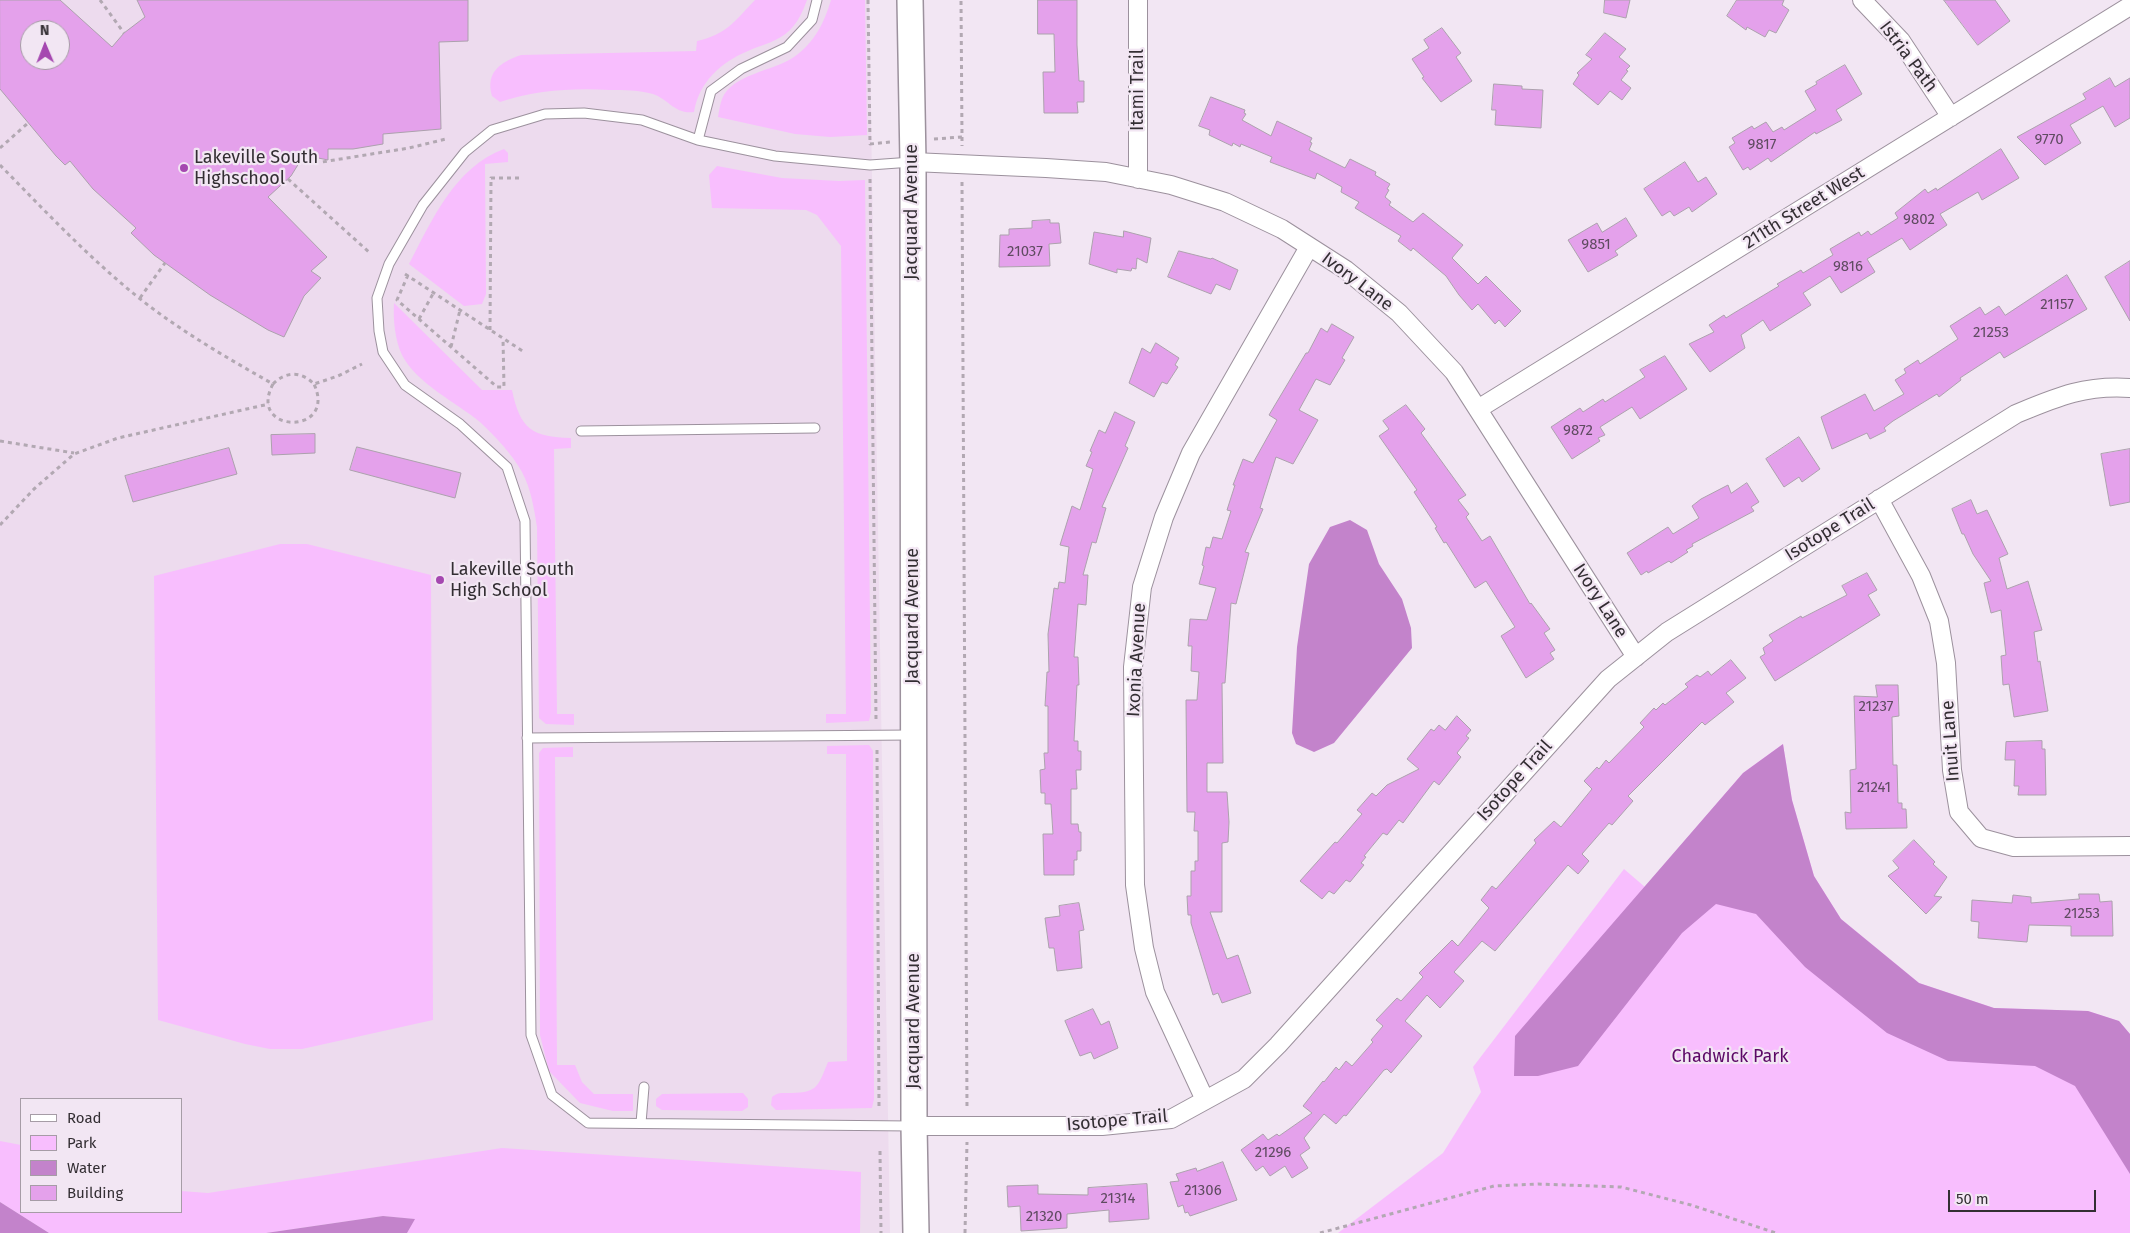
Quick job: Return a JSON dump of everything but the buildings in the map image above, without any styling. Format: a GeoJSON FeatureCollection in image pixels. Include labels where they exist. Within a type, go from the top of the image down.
{"type":"FeatureCollection","features":[{"type":"Feature","properties":{"kind":"street","name":"Jacquard Avenue"},"geometry":{"type":"LineString","coordinates":[[910,0],[916,1233]]}},
{"type":"Feature","properties":{"kind":"street","name":"Itami Trail"},"geometry":{"type":"LineString","coordinates":[[1138,0],[1138,179]]}},
{"type":"Feature","properties":{"kind":"street","name":"Istria Path"},"geometry":{"type":"LineString","coordinates":[[1862,0],[1901,41],[1951,117]]}},
{"type":"Feature","properties":{"kind":"street","name":"211th Street West"},"geometry":{"type":"LineString","coordinates":[[1478,409],[2130,6]]}},
{"type":"Feature","properties":{"kind":"street","name":"Ivory Lane"},"geometry":{"type":"LineString","coordinates":[[912,151],[962,164],[1106,172],[1171,185],[1225,202],[1282,230],[1346,270],[1399,313],[1454,372],[1636,657]]}},
{"type":"Feature","properties":{"kind":"street","name":"Ixonia Avenue"},"geometry":{"type":"LineString","coordinates":[[1206,1100],[1155,992],[1144,948],[1135,885],[1133,667],[1142,587],[1164,517],[1191,453],[1309,247]]}},
{"type":"Feature","properties":{"kind":"street","name":"Isotope Trail"},"geometry":{"type":"LineString","coordinates":[[914,1126],[1102,1126],[1171,1119],[1244,1079],[1278,1045],[1608,679],[1667,632],[2016,414],[2060,395],[2106,387],[2130,388]]}},
{"type":"Feature","properties":{"kind":"street","name":"Inuit Lane"},"geometry":{"type":"LineString","coordinates":[[1879,500],[1921,576],[1939,621],[1946,663],[1952,770],[1959,812],[1981,838],[2014,847],[2130,846]]}},
{"type":"Feature","properties":{"kind":"lane"},"geometry":{"type":"LineString","coordinates":[[698,140],[711,91],[741,69],[787,47],[812,20],[817,0]]}},
{"type":"Feature","properties":{"kind":"lane"},"geometry":{"type":"LineString","coordinates":[[912,151],[870,165],[819,161],[775,156],[698,140],[642,120],[584,113],[545,114],[492,130],[465,152],[423,205],[389,264],[377,298],[379,331],[383,352],[405,385],[460,424],[507,467],[525,521],[531,1036],[552,1095],[588,1123],[914,1126]]}},
{"type":"Feature","properties":{"kind":"lane"},"geometry":{"type":"LineString","coordinates":[[581,431],[815,428]]}},
{"type":"Feature","properties":{"kind":"lane"},"geometry":{"type":"LineString","coordinates":[[527,738],[914,735]]}},
{"type":"Feature","properties":{"kind":"lane"},"geometry":{"type":"LineString","coordinates":[[642,1123],[644,1087]]}},
{"type":"Feature","properties":{"kind":"path"},"geometry":{"type":"LineString","coordinates":[[100,0],[124,33]]}},
{"type":"Feature","properties":{"kind":"path"},"geometry":{"type":"LineString","coordinates":[[868,0],[870,144],[912,151],[962,137]]}},
{"type":"Feature","properties":{"kind":"path"},"geometry":{"type":"LineString","coordinates":[[961,0],[968,1126],[965,1233]]}},
{"type":"Feature","properties":{"kind":"path"},"geometry":{"type":"LineString","coordinates":[[0,148],[28,123]]}},
{"type":"Feature","properties":{"kind":"path"},"geometry":{"type":"LineString","coordinates":[[275,159],[322,162],[409,148],[446,139]]}},
{"type":"Feature","properties":{"kind":"path"},"geometry":{"type":"LineString","coordinates":[[0,166],[71,237],[140,298],[227,358],[273,384]]}},
{"type":"Feature","properties":{"kind":"path"},"geometry":{"type":"LineString","coordinates":[[490,330],[491,178],[522,178]]}},
{"type":"Feature","properties":{"kind":"path"},"geometry":{"type":"LineString","coordinates":[[288,179],[370,253]]}},
{"type":"Feature","properties":{"kind":"path"},"geometry":{"type":"LineString","coordinates":[[870,180],[876,719]]}},
{"type":"Feature","properties":{"kind":"path"},"geometry":{"type":"LineString","coordinates":[[140,298],[165,263]]}},
{"type":"Feature","properties":{"kind":"path"},"geometry":{"type":"LineString","coordinates":[[503,338],[504,386],[497,387],[397,300],[407,274],[460,310],[490,330],[503,338],[524,352]]}},
{"type":"Feature","properties":{"kind":"path"},"geometry":{"type":"LineString","coordinates":[[419,319],[434,292]]}},
{"type":"Feature","properties":{"kind":"path"},"geometry":{"type":"LineString","coordinates":[[451,347],[460,310]]}},
{"type":"Feature","properties":{"kind":"path"},"geometry":{"type":"LineString","coordinates":[[314,384],[338,376],[362,364]]}},
{"type":"Feature","properties":{"kind":"path"},"geometry":{"type":"LineString","coordinates":[[290,374],[304,376],[314,384],[317,392],[316,408],[305,421],[288,423],[280,420],[274,415],[269,404],[269,391],[273,384],[278,379],[290,374]]}},
{"type":"Feature","properties":{"kind":"path"},"geometry":{"type":"LineString","coordinates":[[0,525],[34,488],[74,454],[118,438],[269,404]]}},
{"type":"Feature","properties":{"kind":"path"},"geometry":{"type":"LineString","coordinates":[[0,441],[74,454]]}},
{"type":"Feature","properties":{"kind":"path"},"geometry":{"type":"LineString","coordinates":[[877,746],[879,1108]]}},
{"type":"Feature","properties":{"kind":"path"},"geometry":{"type":"LineString","coordinates":[[880,1151],[881,1233]]}},
{"type":"Feature","properties":{"kind":"path"},"geometry":{"type":"LineString","coordinates":[[1320,1233],[1494,1186],[1538,1184],[1621,1187],[1690,1205],[1776,1233]]}},
{"type":"Feature","properties":{"kind":"shaded area","name":"Lakeville South High School"},"geometry":{"type":"Polygon","coordinates":[[[0,0],[869,0],[890,1233],[0,1233],[0,0]]]}},
{"type":"Feature","properties":{"kind":"green space"},"geometry":{"type":"Polygon","coordinates":[[[755,0],[807,0],[798,20],[785,34],[738,56],[720,67],[706,82],[694,112],[677,109],[653,94],[632,90],[582,89],[555,91],[527,95],[500,102],[492,96],[491,80],[496,69],[507,61],[521,55],[696,51],[697,41],[723,31],[755,0]]]}},
{"type":"Feature","properties":{"kind":"green space"},"geometry":{"type":"Polygon","coordinates":[[[831,0],[865,0],[867,135],[830,137],[795,134],[718,117],[722,99],[735,84],[744,78],[786,62],[808,45],[818,32],[831,0]]]}},
{"type":"Feature","properties":{"kind":"green space"},"geometry":{"type":"Polygon","coordinates":[[[504,149],[508,153],[508,162],[485,164],[486,294],[482,304],[464,306],[409,264],[436,213],[458,182],[487,157],[504,149]]]}},
{"type":"Feature","properties":{"kind":"green space"},"geometry":{"type":"Polygon","coordinates":[[[717,166],[782,178],[839,181],[865,180],[871,712],[869,721],[826,723],[826,714],[846,714],[841,246],[817,215],[806,210],[712,208],[709,175],[717,166]]]}},
{"type":"Feature","properties":{"kind":"green space"},"geometry":{"type":"Polygon","coordinates":[[[394,303],[482,390],[512,390],[519,414],[530,428],[546,436],[571,438],[571,448],[554,449],[557,714],[574,714],[574,725],[546,724],[539,718],[537,527],[528,485],[518,465],[486,427],[427,384],[409,365],[402,355],[396,336],[394,303]]]}},
{"type":"Feature","properties":{"kind":"green space"},"geometry":{"type":"Polygon","coordinates":[[[280,544],[307,544],[431,575],[433,1020],[302,1049],[270,1049],[245,1044],[158,1020],[154,576],[280,544]]]}},
{"type":"Feature","properties":{"kind":"green space","name":"Chadwick Park"},"geometry":{"type":"Polygon","coordinates":[[[1783,744],[1792,800],[1814,876],[1841,919],[1919,983],[1994,1008],[2088,1011],[2119,1021],[2130,1034],[2130,1233],[1338,1233],[1443,1153],[1481,1092],[1473,1067],[1624,869],[1645,887],[1743,773],[1783,744]]]}},
{"type":"Feature","properties":{"kind":"green space"},"geometry":{"type":"Polygon","coordinates":[[[869,745],[873,751],[874,1099],[872,1108],[776,1110],[771,1105],[772,1097],[780,1093],[796,1093],[810,1090],[818,1084],[828,1062],[847,1061],[846,754],[827,754],[827,746],[869,745]]]}},
{"type":"Feature","properties":{"kind":"green space"},"geometry":{"type":"Polygon","coordinates":[[[573,747],[573,757],[555,757],[557,1065],[575,1065],[582,1082],[594,1094],[633,1094],[633,1111],[613,1111],[580,1103],[549,1071],[540,1035],[539,753],[543,748],[573,747]]]}},
{"type":"Feature","properties":{"kind":"green space"},"geometry":{"type":"Polygon","coordinates":[[[743,1093],[748,1099],[748,1107],[742,1111],[662,1110],[656,1106],[656,1099],[662,1094],[743,1093]]]}},
{"type":"Feature","properties":{"kind":"green space"},"geometry":{"type":"Polygon","coordinates":[[[0,1141],[20,1145],[20,1213],[182,1213],[182,1191],[208,1193],[502,1148],[861,1172],[860,1233],[407,1233],[414,1219],[383,1216],[266,1233],[49,1233],[0,1202],[0,1141]]]}},
{"type":"Feature","properties":{"kind":"water"},"geometry":{"type":"Polygon","coordinates":[[[1350,520],[1367,530],[1379,564],[1402,599],[1411,628],[1412,648],[1334,743],[1314,752],[1296,744],[1292,733],[1297,647],[1309,564],[1330,527],[1350,520]]]}},
{"type":"Feature","properties":{"kind":"water"},"geometry":{"type":"Polygon","coordinates":[[[1783,744],[1792,800],[1814,876],[1841,919],[1919,983],[1994,1008],[2088,1011],[2119,1021],[2130,1034],[2130,1174],[2075,1086],[2035,1066],[1948,1061],[1887,1033],[1805,967],[1756,914],[1716,904],[1682,933],[1578,1066],[1538,1076],[1514,1076],[1515,1036],[1743,773],[1783,744]]]}},
{"type":"Feature","properties":{"kind":"water"},"geometry":{"type":"Polygon","coordinates":[[[0,1202],[49,1233],[0,1233],[0,1202]]]}},
{"type":"Feature","properties":{"kind":"water"},"geometry":{"type":"Polygon","coordinates":[[[383,1216],[415,1219],[407,1233],[266,1233],[383,1216]]]}},
{"type":"Feature","properties":{"kind":"place","name":"Lakeville South Highschool"},"geometry":{"type":"Point","coordinates":[184,168]}},
{"type":"Feature","properties":{"kind":"place","name":"Lakeville South High School"},"geometry":{"type":"Point","coordinates":[440,580]}}]}
